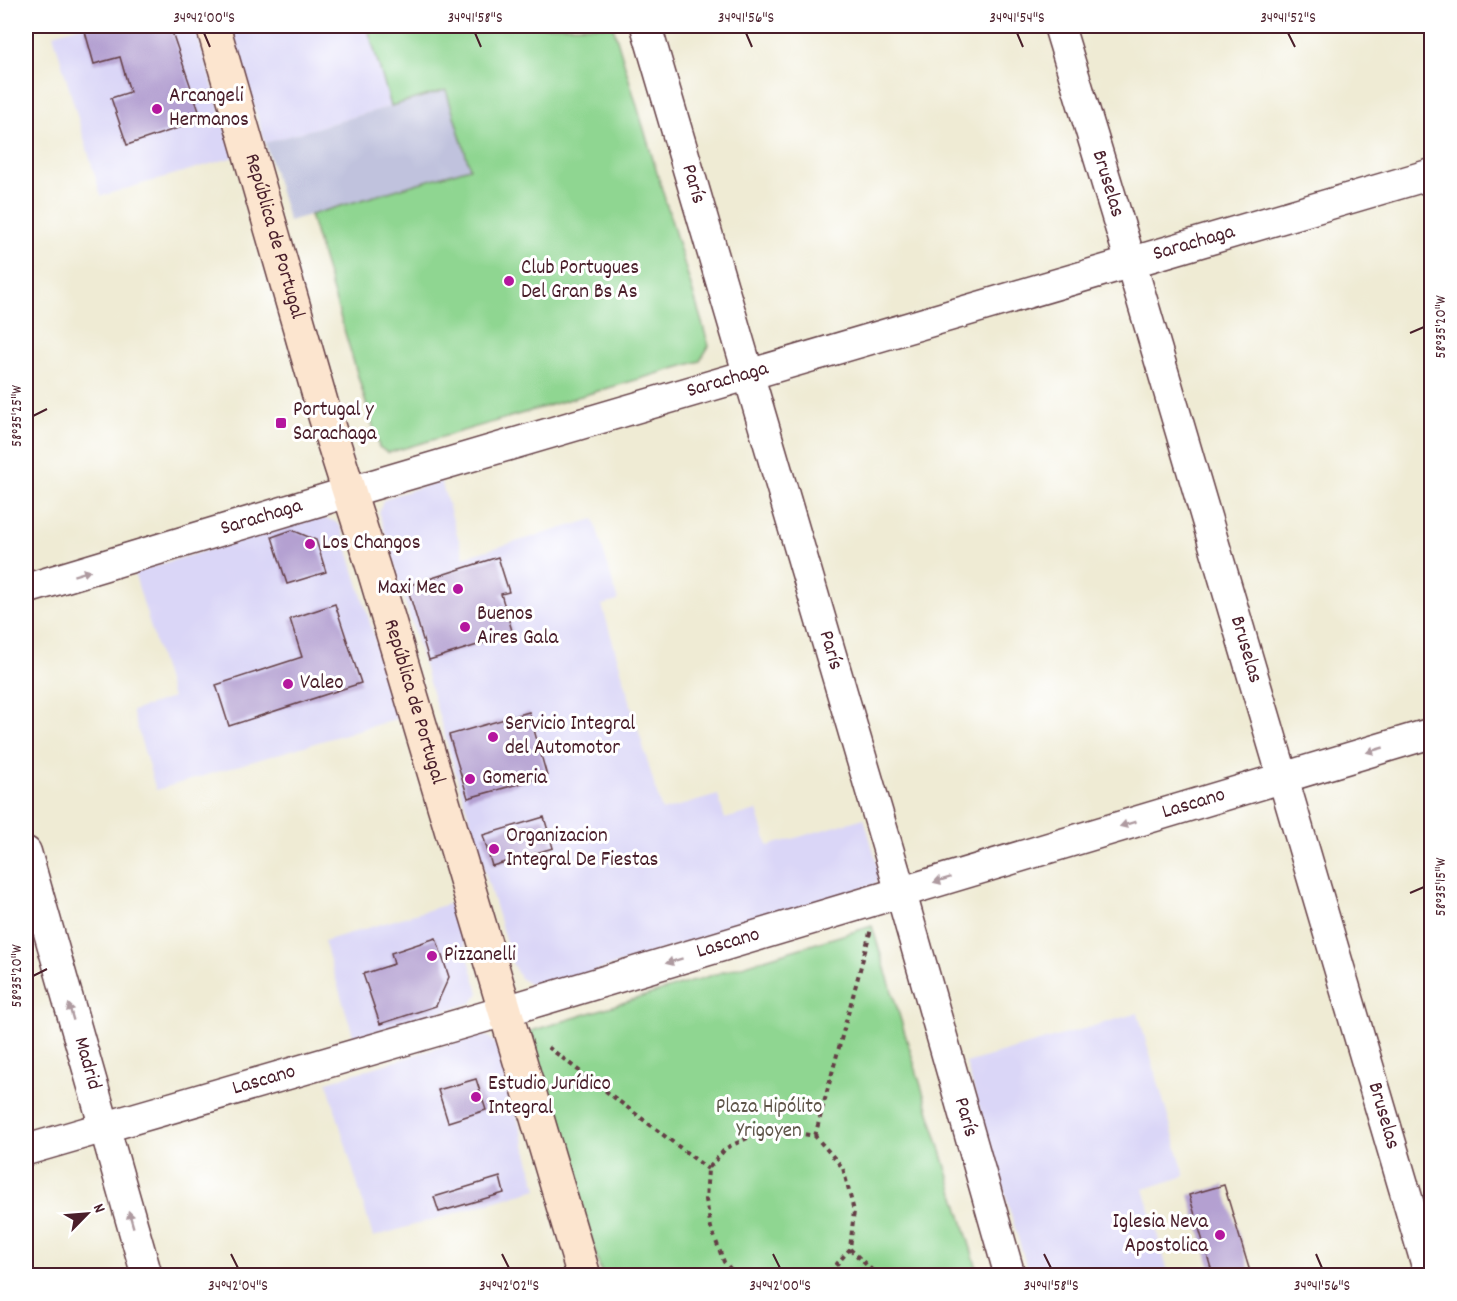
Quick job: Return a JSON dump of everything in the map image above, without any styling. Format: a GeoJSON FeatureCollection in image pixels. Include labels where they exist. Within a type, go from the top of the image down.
{"type":"FeatureCollection","features":[{"type":"Feature","properties":{"kind":"main road","name":"República de Portugal"},"geometry":{"type":"LineString","coordinates":[[213,26],[325,416],[350,492],[584,1275]]}},
{"type":"Feature","properties":{"kind":"street","name":"París"},"geometry":{"type":"LineString","coordinates":[[646,26],[901,892],[1010,1275]]}},
{"type":"Feature","properties":{"kind":"street","name":"Bruselas"},"geometry":{"type":"LineString","coordinates":[[1059,26],[1131,262],[1430,1275]]}},
{"type":"Feature","properties":{"kind":"street","name":"Sarachaga"},"geometry":{"type":"LineString","coordinates":[[26,589],[1431,174]]}},
{"type":"Feature","properties":{"kind":"street","name":"Lascano"},"geometry":{"type":"LineString","coordinates":[[26,1150],[506,1011],[1431,733]]}},
{"type":"Feature","properties":{"kind":"street","name":"Madrid"},"geometry":{"type":"LineString","coordinates":[[26,852],[147,1275]]}},
{"type":"Feature","properties":{"kind":"path"},"geometry":{"type":"LineString","coordinates":[[815,1136],[872,926]]}},
{"type":"Feature","properties":{"kind":"path"},"geometry":{"type":"LineString","coordinates":[[547,1047],[708,1169]]}},
{"type":"Feature","properties":{"kind":"path"},"geometry":{"type":"LineString","coordinates":[[737,1275],[724,1262],[711,1228],[706,1200],[708,1169],[726,1148],[756,1134],[787,1131],[815,1136],[843,1168],[854,1211],[850,1249],[829,1273],[822,1275]]}},
{"type":"Feature","properties":{"kind":"path"},"geometry":{"type":"LineString","coordinates":[[850,1249],[878,1275]]}},
{"type":"Feature","properties":{"kind":"shaded area"},"geometry":{"type":"Polygon","coordinates":[[[81,26],[195,26],[234,157],[101,196],[53,34],[81,26]]]}},
{"type":"Feature","properties":{"kind":"shaded area"},"geometry":{"type":"Polygon","coordinates":[[[230,26],[367,26],[391,106],[265,143],[230,26]]]}},
{"type":"Feature","properties":{"kind":"shaded area"},"geometry":{"type":"Polygon","coordinates":[[[446,90],[470,168],[289,221],[265,143],[446,90]]]}},
{"type":"Feature","properties":{"kind":"shaded area"},"geometry":{"type":"Polygon","coordinates":[[[441,481],[464,557],[594,519],[618,601],[602,605],[662,811],[718,795],[725,819],[757,810],[768,846],[864,818],[880,874],[876,884],[547,986],[533,986],[520,978],[512,963],[379,513],[383,501],[392,496],[441,481]]]}},
{"type":"Feature","properties":{"kind":"shaded area"},"geometry":{"type":"Polygon","coordinates":[[[318,517],[334,521],[341,527],[399,718],[156,790],[132,711],[172,698],[134,572],[318,517]]]}},
{"type":"Feature","properties":{"kind":"shaded area"},"geometry":{"type":"Polygon","coordinates":[[[452,903],[479,993],[472,1003],[354,1038],[324,941],[452,903]]]}},
{"type":"Feature","properties":{"kind":"shaded area"},"geometry":{"type":"Polygon","coordinates":[[[1138,1013],[1185,1176],[1144,1189],[1169,1275],[1029,1275],[966,1063],[1138,1013]]]}},
{"type":"Feature","properties":{"kind":"shaded area"},"geometry":{"type":"Polygon","coordinates":[[[479,1035],[489,1037],[498,1046],[537,1189],[373,1237],[327,1082],[479,1035]]]}},
{"type":"Feature","properties":{"kind":"green space","name":"Club Portugues Del Gran Bs As"},"geometry":{"type":"Polygon","coordinates":[[[367,26],[613,26],[709,346],[700,361],[388,453],[379,447],[310,215],[470,168],[446,90],[391,106],[367,26]]]}},
{"type":"Feature","properties":{"kind":"green space","name":"Plaza Hipólito Yrigoyen"},"geometry":{"type":"Polygon","coordinates":[[[872,926],[979,1275],[602,1275],[528,1032],[872,926]]]}},
{"type":"Feature","properties":{"kind":"building"},"geometry":{"type":"Polygon","coordinates":[[[91,26],[170,26],[202,120],[127,145],[111,98],[130,92],[120,57],[94,64],[84,28],[91,26]]]}},
{"type":"Feature","properties":{"kind":"building"},"geometry":{"type":"Polygon","coordinates":[[[292,530],[316,540],[326,572],[287,584],[272,537],[292,530]]]}},
{"type":"Feature","properties":{"kind":"building"},"geometry":{"type":"Polygon","coordinates":[[[498,557],[509,592],[501,594],[513,634],[429,660],[407,586],[498,557]]]}},
{"type":"Feature","properties":{"kind":"building","name":"Valeo"},"geometry":{"type":"Polygon","coordinates":[[[335,604],[361,683],[229,726],[216,685],[302,657],[290,619],[335,604]]]}},
{"type":"Feature","properties":{"kind":"building"},"geometry":{"type":"Polygon","coordinates":[[[529,712],[547,776],[468,798],[449,735],[529,712]]]}},
{"type":"Feature","properties":{"kind":"building"},"geometry":{"type":"Polygon","coordinates":[[[544,817],[553,848],[492,866],[483,835],[544,817]]]}},
{"type":"Feature","properties":{"kind":"building"},"geometry":{"type":"Polygon","coordinates":[[[436,938],[449,977],[436,1006],[380,1024],[363,974],[394,964],[391,953],[436,938]]]}},
{"type":"Feature","properties":{"kind":"building"},"geometry":{"type":"Polygon","coordinates":[[[476,1079],[486,1110],[448,1122],[438,1090],[476,1079]]]}},
{"type":"Feature","properties":{"kind":"building"},"geometry":{"type":"Polygon","coordinates":[[[500,1177],[504,1193],[439,1212],[434,1197],[500,1177]]]}},
{"type":"Feature","properties":{"kind":"building","name":"Iglesia Neva Apostolica"},"geometry":{"type":"Polygon","coordinates":[[[1224,1185],[1251,1275],[1213,1275],[1189,1195],[1224,1185]]]}},
{"type":"Feature","properties":{"kind":"place","name":"Arcangeli Hermanos"},"geometry":{"type":"Point","coordinates":[157,109]}},
{"type":"Feature","properties":{"kind":"place","name":"Club Portugues Del Gran Bs As"},"geometry":{"type":"Point","coordinates":[509,281]}},
{"type":"Feature","properties":{"kind":"place","name":"Portugal y Sarachaga"},"geometry":{"type":"Point","coordinates":[281,423]}},
{"type":"Feature","properties":{"kind":"place","name":"Los Changos"},"geometry":{"type":"Point","coordinates":[310,544]}},
{"type":"Feature","properties":{"kind":"place","name":"Maxi Mec"},"geometry":{"type":"Point","coordinates":[458,589]}},
{"type":"Feature","properties":{"kind":"place","name":"Buenos Aires Gala"},"geometry":{"type":"Point","coordinates":[465,627]}},
{"type":"Feature","properties":{"kind":"place","name":"Valeo"},"geometry":{"type":"Point","coordinates":[288,684]}},
{"type":"Feature","properties":{"kind":"place","name":"Servicio Integral del Automotor"},"geometry":{"type":"Point","coordinates":[493,737]}},
{"type":"Feature","properties":{"kind":"place","name":"Gomeria"},"geometry":{"type":"Point","coordinates":[470,779]}},
{"type":"Feature","properties":{"kind":"place","name":"Organizacion Integral De Fiestas"},"geometry":{"type":"Point","coordinates":[494,849]}},
{"type":"Feature","properties":{"kind":"place","name":"Pizzanelli"},"geometry":{"type":"Point","coordinates":[432,956]}},
{"type":"Feature","properties":{"kind":"place","name":"Estudio Jurídico Integral"},"geometry":{"type":"Point","coordinates":[476,1097]}},
{"type":"Feature","properties":{"kind":"place","name":"Iglesia Neva Apostolica"},"geometry":{"type":"Point","coordinates":[1220,1235]}}]}
